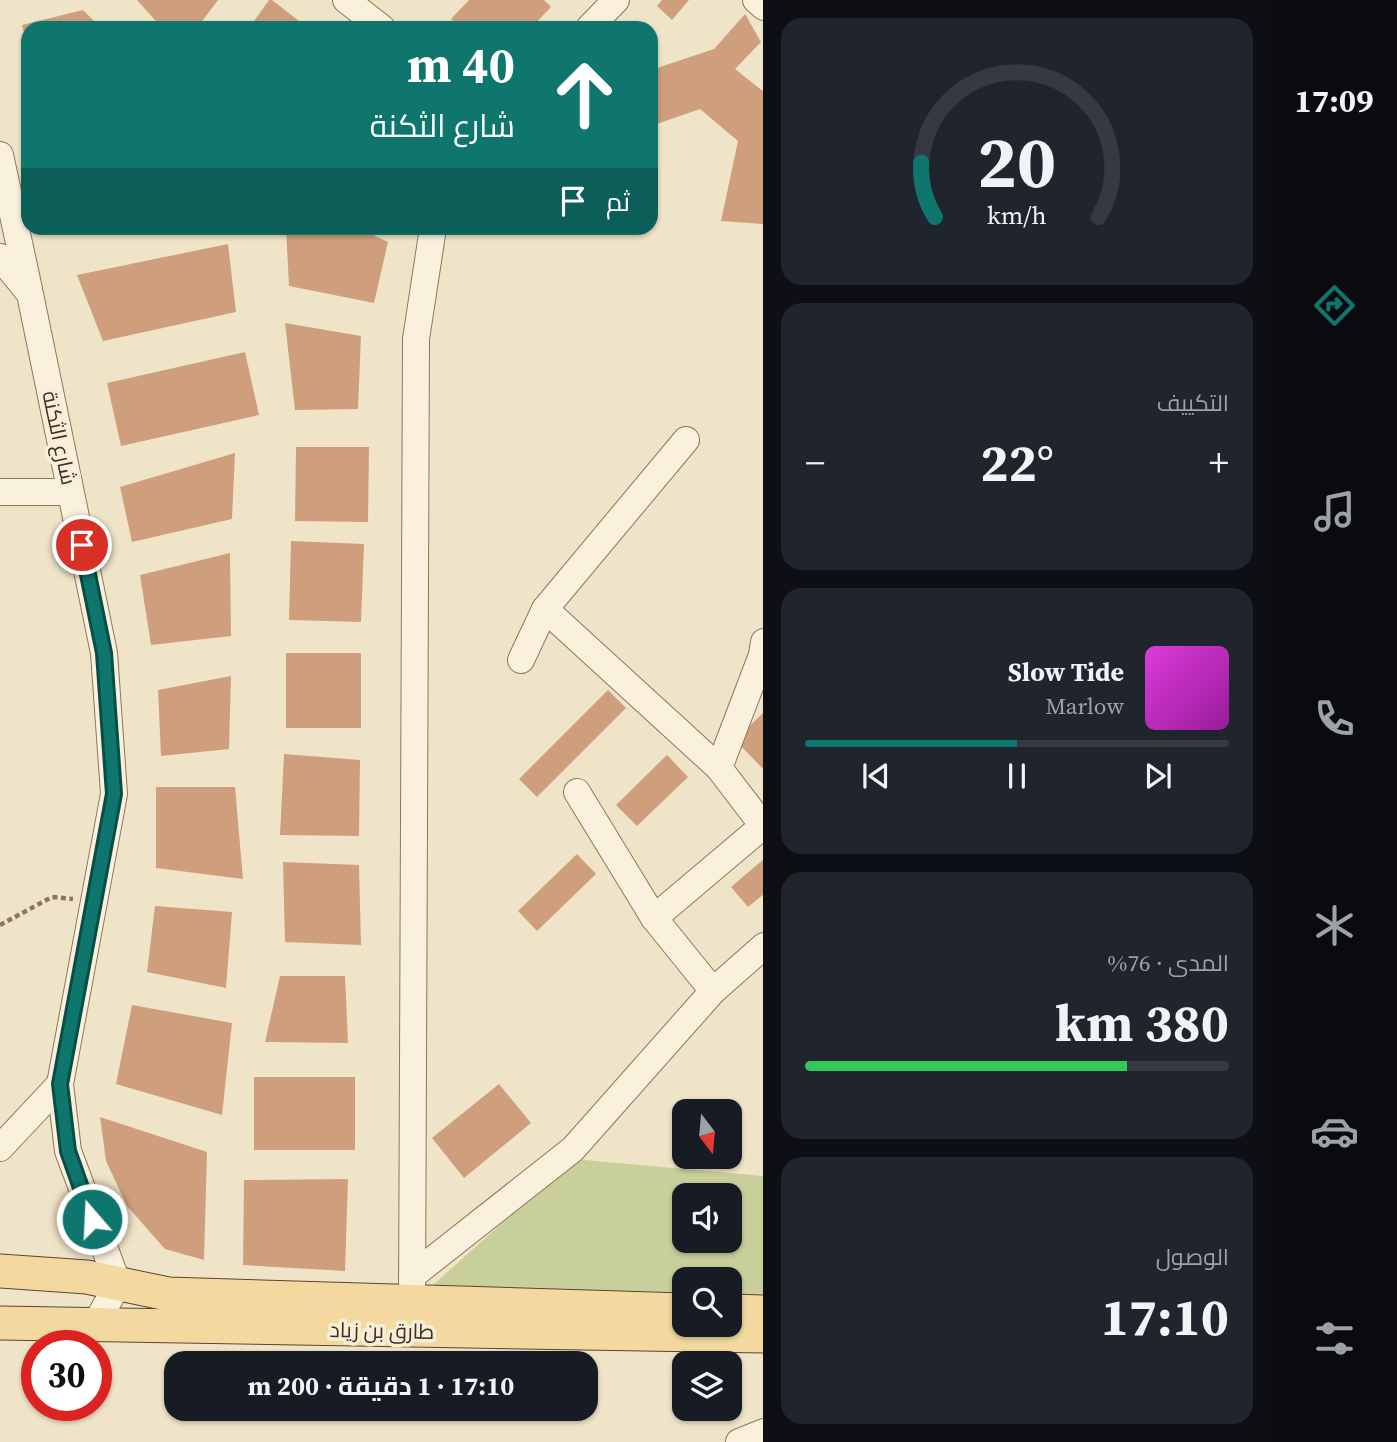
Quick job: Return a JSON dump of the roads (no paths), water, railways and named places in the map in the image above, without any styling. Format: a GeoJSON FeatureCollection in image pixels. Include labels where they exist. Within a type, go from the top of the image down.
{"type":"FeatureCollection","features":[{"type":"Feature","properties":{"kind":"main road"},"geometry":{"type":"LineString","coordinates":[[0,1271],[86,1277],[168,1294],[412,1290],[672,1309]]}},
{"type":"Feature","properties":{"kind":"main road"},"geometry":{"type":"LineString","coordinates":[[742,1311],[763,1312]]}},
{"type":"Feature","properties":{"kind":"main road","name":"طارق بن زياد"},"geometry":{"type":"LineString","coordinates":[[0,1323],[763,1336]]}},
{"type":"Feature","properties":{"kind":"street"},"geometry":{"type":"LineString","coordinates":[[346,0],[373,21]]}},
{"type":"Feature","properties":{"kind":"street"},"geometry":{"type":"LineString","coordinates":[[596,21],[615,0]]}},
{"type":"Feature","properties":{"kind":"street"},"geometry":{"type":"LineString","coordinates":[[0,155],[30,294]]}},
{"type":"Feature","properties":{"kind":"street"},"geometry":{"type":"LineString","coordinates":[[412,1290],[416,339],[432,235]]}},
{"type":"Feature","properties":{"kind":"street","name":"شارع الثكنة"},"geometry":{"type":"LineString","coordinates":[[0,257],[30,294],[104,653],[114,794],[60,1084],[68,1151],[118,1284]]}},
{"type":"Feature","properties":{"kind":"street"},"geometry":{"type":"LineString","coordinates":[[521,660],[545,609],[686,440]]}},
{"type":"Feature","properties":{"kind":"street"},"geometry":{"type":"LineString","coordinates":[[0,492],[70,492]]}},
{"type":"Feature","properties":{"kind":"street"},"geometry":{"type":"LineString","coordinates":[[545,609],[719,768],[763,826],[654,918]]}},
{"type":"Feature","properties":{"kind":"street"},"geometry":{"type":"LineString","coordinates":[[719,768],[763,651]]}},
{"type":"Feature","properties":{"kind":"street"},"geometry":{"type":"LineString","coordinates":[[577,792],[654,918],[713,991]]}},
{"type":"Feature","properties":{"kind":"street"},"geometry":{"type":"LineString","coordinates":[[412,1290],[573,1149],[713,991],[763,947]]}},
{"type":"Feature","properties":{"kind":"street"},"geometry":{"type":"LineString","coordinates":[[0,1148],[60,1084]]}},
{"type":"Feature","properties":{"kind":"street"},"geometry":{"type":"LineString","coordinates":[[96,1324],[118,1284]]}},
{"type":"Feature","properties":{"kind":"street"},"geometry":{"type":"LineString","coordinates":[[739,1442],[763,1432]]}}]}
